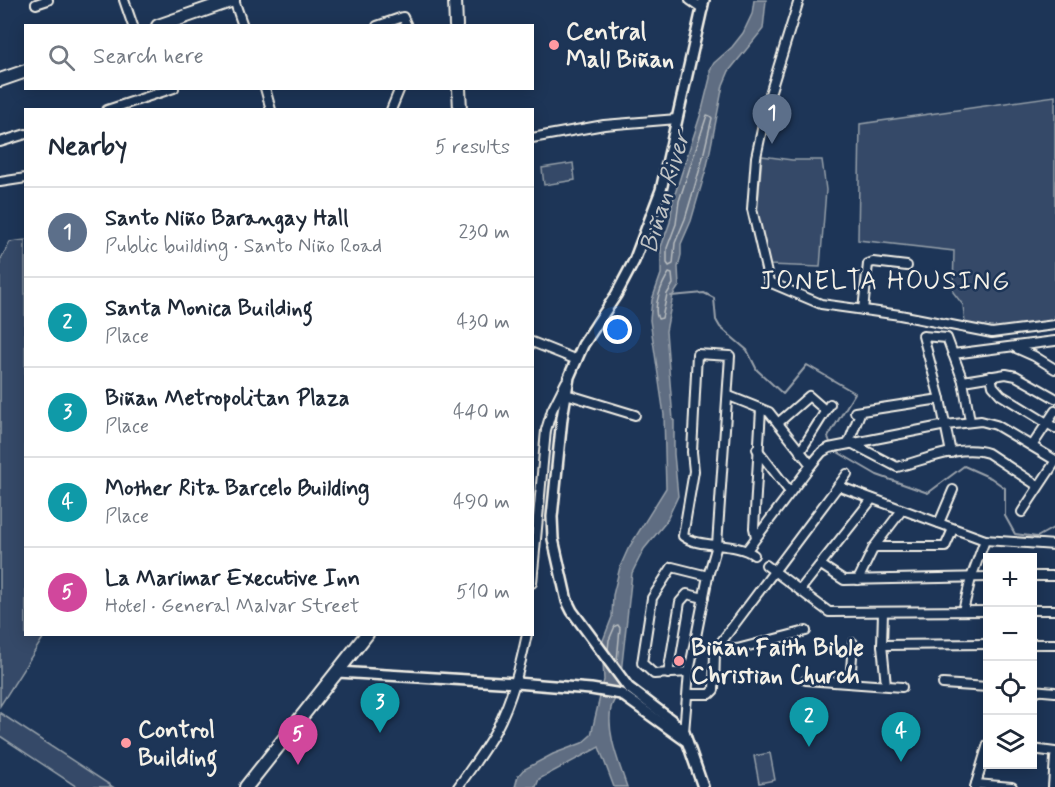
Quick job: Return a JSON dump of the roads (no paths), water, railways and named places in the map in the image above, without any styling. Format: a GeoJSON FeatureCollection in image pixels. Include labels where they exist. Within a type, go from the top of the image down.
{"type":"FeatureCollection","features":[{"type":"Feature","properties":{"kind":"highway"},"geometry":{"type":"LineString","coordinates":[[164,24],[233,0]]}},
{"type":"Feature","properties":{"kind":"highway"},"geometry":{"type":"LineString","coordinates":[[455,0],[456,24]]}},
{"type":"Feature","properties":{"kind":"highway"},"geometry":{"type":"LineString","coordinates":[[0,80],[24,72]]}},
{"type":"Feature","properties":{"kind":"highway"},"geometry":{"type":"LineString","coordinates":[[459,90],[460,108]]}},
{"type":"Feature","properties":{"kind":"highway"},"geometry":{"type":"LineString","coordinates":[[246,787],[365,636]]}},
{"type":"Feature","properties":{"kind":"street"},"geometry":{"type":"LineString","coordinates":[[36,4],[48,0]]}},
{"type":"Feature","properties":{"kind":"street"},"geometry":{"type":"LineString","coordinates":[[124,0],[132,24]]}},
{"type":"Feature","properties":{"kind":"street"},"geometry":{"type":"LineString","coordinates":[[233,0],[242,24]]}},
{"type":"Feature","properties":{"kind":"street"},"geometry":{"type":"LineString","coordinates":[[534,554],[546,430],[552,410],[583,345],[615,295],[638,250],[661,190],[704,4],[690,0]]}},
{"type":"Feature","properties":{"kind":"street"},"geometry":{"type":"LineString","coordinates":[[799,0],[769,97],[760,135],[752,209],[769,282],[821,304],[992,333],[1055,325]]}},
{"type":"Feature","properties":{"kind":"street"},"geometry":{"type":"LineString","coordinates":[[383,24],[403,17],[406,24]]}},
{"type":"Feature","properties":{"kind":"street"},"geometry":{"type":"LineString","coordinates":[[113,108],[168,90]]}},
{"type":"Feature","properties":{"kind":"street"},"geometry":{"type":"LineString","coordinates":[[266,90],[270,108]]}},
{"type":"Feature","properties":{"kind":"street"},"geometry":{"type":"LineString","coordinates":[[393,108],[399,90]]}},
{"type":"Feature","properties":{"kind":"street"},"geometry":{"type":"LineString","coordinates":[[534,138],[604,125],[677,119]]}},
{"type":"Feature","properties":{"kind":"street"},"geometry":{"type":"LineString","coordinates":[[0,142],[24,135]]}},
{"type":"Feature","properties":{"kind":"street"},"geometry":{"type":"LineString","coordinates":[[0,182],[24,178]]}},
{"type":"Feature","properties":{"kind":"street"},"geometry":{"type":"LineString","coordinates":[[863,310],[868,264],[873,262],[907,266]]}},
{"type":"Feature","properties":{"kind":"street"},"geometry":{"type":"LineString","coordinates":[[951,453],[940,399],[922,338],[925,336],[947,338],[963,381],[970,421]]}},
{"type":"Feature","properties":{"kind":"street"},"geometry":{"type":"LineString","coordinates":[[953,354],[1055,341]]}},
{"type":"Feature","properties":{"kind":"street"},"geometry":{"type":"LineString","coordinates":[[534,343],[577,360]]}},
{"type":"Feature","properties":{"kind":"street"},"geometry":{"type":"LineString","coordinates":[[1014,347],[1055,369]]}},
{"type":"Feature","properties":{"kind":"street"},"geometry":{"type":"LineString","coordinates":[[685,737],[689,672],[708,576],[717,545],[729,396],[730,356],[697,354],[692,452],[694,471],[682,534],[685,538],[717,545],[751,553],[756,537],[811,465],[828,448],[970,421],[996,425],[1055,461],[1022,512]]}},
{"type":"Feature","properties":{"kind":"street"},"geometry":{"type":"LineString","coordinates":[[963,381],[1006,374],[1016,376],[1055,398]]}},
{"type":"Feature","properties":{"kind":"street"},"geometry":{"type":"LineString","coordinates":[[991,376],[993,386],[1001,394],[1051,425]]}},
{"type":"Feature","properties":{"kind":"street"},"geometry":{"type":"LineString","coordinates":[[569,377],[562,418],[552,517],[553,539],[567,601],[628,687],[670,719],[685,737],[703,787]]}},
{"type":"Feature","properties":{"kind":"street"},"geometry":{"type":"LineString","coordinates":[[566,394],[634,415]]}},
{"type":"Feature","properties":{"kind":"street"},"geometry":{"type":"LineString","coordinates":[[729,396],[769,412],[811,465]]}},
{"type":"Feature","properties":{"kind":"street"},"geometry":{"type":"LineString","coordinates":[[778,423],[810,396],[827,407],[800,452]]}},
{"type":"Feature","properties":{"kind":"street"},"geometry":{"type":"LineString","coordinates":[[846,443],[857,413],[940,399]]}},
{"type":"Feature","properties":{"kind":"street"},"geometry":{"type":"LineString","coordinates":[[756,537],[754,528],[761,408]]}},
{"type":"Feature","properties":{"kind":"street"},"geometry":{"type":"LineString","coordinates":[[1032,446],[1051,425],[1055,411]]}},
{"type":"Feature","properties":{"kind":"street"},"geometry":{"type":"LineString","coordinates":[[846,443],[897,467],[951,453],[973,450],[988,453],[1038,486]]}},
{"type":"Feature","properties":{"kind":"street"},"geometry":{"type":"LineString","coordinates":[[758,449],[790,492]]}},
{"type":"Feature","properties":{"kind":"street"},"geometry":{"type":"LineString","coordinates":[[688,694],[710,694],[714,690],[715,652],[719,645],[847,474]]}},
{"type":"Feature","properties":{"kind":"street"},"geometry":{"type":"LineString","coordinates":[[838,486],[985,540],[1055,545]]}},
{"type":"Feature","properties":{"kind":"street"},"geometry":{"type":"LineString","coordinates":[[939,523],[953,490]]}},
{"type":"Feature","properties":{"kind":"street"},"geometry":{"type":"LineString","coordinates":[[800,590],[872,499]]}},
{"type":"Feature","properties":{"kind":"street"},"geometry":{"type":"LineString","coordinates":[[858,580],[874,547],[902,510]]}},
{"type":"Feature","properties":{"kind":"street"},"geometry":{"type":"LineString","coordinates":[[874,547],[945,547],[953,529]]}},
{"type":"Feature","properties":{"kind":"street"},"geometry":{"type":"LineString","coordinates":[[963,611],[971,578],[985,540]]}},
{"type":"Feature","properties":{"kind":"street"},"geometry":{"type":"LineString","coordinates":[[766,565],[829,612],[983,610]]}},
{"type":"Feature","properties":{"kind":"street"},"geometry":{"type":"LineString","coordinates":[[821,565],[844,580],[983,577]]}},
{"type":"Feature","properties":{"kind":"street"},"geometry":{"type":"LineString","coordinates":[[689,672],[654,674],[642,663],[652,598],[672,567],[708,576]]}},
{"type":"Feature","properties":{"kind":"street"},"geometry":{"type":"LineString","coordinates":[[1037,576],[1055,576]]}},
{"type":"Feature","properties":{"kind":"street"},"geometry":{"type":"LineString","coordinates":[[668,674],[680,602],[687,594],[704,598]]}},
{"type":"Feature","properties":{"kind":"street"},"geometry":{"type":"LineString","coordinates":[[1037,610],[1055,610]]}},
{"type":"Feature","properties":{"kind":"street"},"geometry":{"type":"LineString","coordinates":[[883,612],[882,645],[886,685]]}},
{"type":"Feature","properties":{"kind":"street"},"geometry":{"type":"LineString","coordinates":[[719,645],[737,649],[806,631]]}},
{"type":"Feature","properties":{"kind":"street"},"geometry":{"type":"LineString","coordinates":[[458,787],[496,730],[516,683],[527,636]]}},
{"type":"Feature","properties":{"kind":"street"},"geometry":{"type":"LineString","coordinates":[[850,682],[853,643]]}},
{"type":"Feature","properties":{"kind":"street"},"geometry":{"type":"LineString","coordinates":[[882,645],[983,644]]}},
{"type":"Feature","properties":{"kind":"street"},"geometry":{"type":"LineString","coordinates":[[1037,644],[1055,644]]}},
{"type":"Feature","properties":{"kind":"street"},"geometry":{"type":"LineString","coordinates":[[338,672],[516,683],[591,689],[621,694],[685,737]]}},
{"type":"Feature","properties":{"kind":"street"},"geometry":{"type":"LineString","coordinates":[[806,680],[902,687]]}},
{"type":"Feature","properties":{"kind":"street"},"geometry":{"type":"LineString","coordinates":[[943,684],[983,687]]}},
{"type":"Feature","properties":{"kind":"street"},"geometry":{"type":"LineString","coordinates":[[1037,690],[1055,692]]}},
{"type":"Feature","properties":{"kind":"street"},"geometry":{"type":"LineString","coordinates":[[1037,750],[1055,752]]}},
{"type":"Feature","properties":{"kind":"street"},"geometry":{"type":"LineString","coordinates":[[1053,787],[1055,758]]}},
{"type":"Feature","properties":{"kind":"street"},"geometry":{"type":"LineString","coordinates":[[983,759],[976,786],[1012,787]]}},
{"type":"Feature","properties":{"kind":"water"},"geometry":{"type":"Polygon","coordinates":[[[754,0],[766,0],[763,29],[729,71],[723,85],[707,166],[691,221],[681,244],[678,267],[679,286],[673,295],[666,331],[678,496],[666,522],[644,549],[632,573],[619,691],[612,706],[610,718],[614,748],[627,787],[614,787],[599,747],[539,779],[536,787],[515,787],[518,776],[523,770],[553,754],[582,743],[591,735],[604,680],[602,643],[612,617],[613,595],[620,567],[628,549],[666,488],[664,415],[650,320],[652,300],[661,274],[661,247],[670,222],[673,200],[702,110],[710,70],[743,33],[752,14],[754,0]]]}},
{"type":"Feature","properties":{"kind":"waterway"},"geometry":{"type":"LineString","coordinates":[[671,296],[704,293],[714,298],[716,320],[720,327],[747,350],[757,370],[783,394],[807,365],[855,393],[828,437],[831,445]]}},
{"type":"Feature","properties":{"kind":"waterway"},"geometry":{"type":"LineString","coordinates":[[834,450],[877,475],[928,493],[964,466],[991,478],[1005,488],[1005,516],[1015,534],[1037,537],[1055,527]]}},
{"type":"Feature","properties":{"kind":"place","name":"Central Mall Biñan"},"geometry":{"type":"Point","coordinates":[554,45]}},
{"type":"Feature","properties":{"kind":"place","name":"Santo Niño Barangay Hall"},"geometry":{"type":"Point","coordinates":[772,144]}},
{"type":"Feature","properties":{"kind":"place","name":"Biñan Faith Bible Christian Church"},"geometry":{"type":"Point","coordinates":[679,661]}},
{"type":"Feature","properties":{"kind":"place","name":"Biñan Metropolitan Plaza"},"geometry":{"type":"Point","coordinates":[380,733]}},
{"type":"Feature","properties":{"kind":"place","name":"Control Building"},"geometry":{"type":"Point","coordinates":[126,743]}},
{"type":"Feature","properties":{"kind":"place","name":"Santa Monica Building"},"geometry":{"type":"Point","coordinates":[809,747]}},
{"type":"Feature","properties":{"kind":"place","name":"Mother Rita Barcelo Building"},"geometry":{"type":"Point","coordinates":[901,762]}},
{"type":"Feature","properties":{"kind":"place","name":"La Marimar Executive Inn"},"geometry":{"type":"Point","coordinates":[298,765]}},
{"type":"Feature","properties":{"kind":"district","name":"JONELTA HOUSING"},"geometry":{"type":"Point","coordinates":[885,280]}},
{"type":"Feature","properties":{"kind":"water label","name":"Biñan River"},"geometry":{"type":"Point","coordinates":[664,192]}}]}
